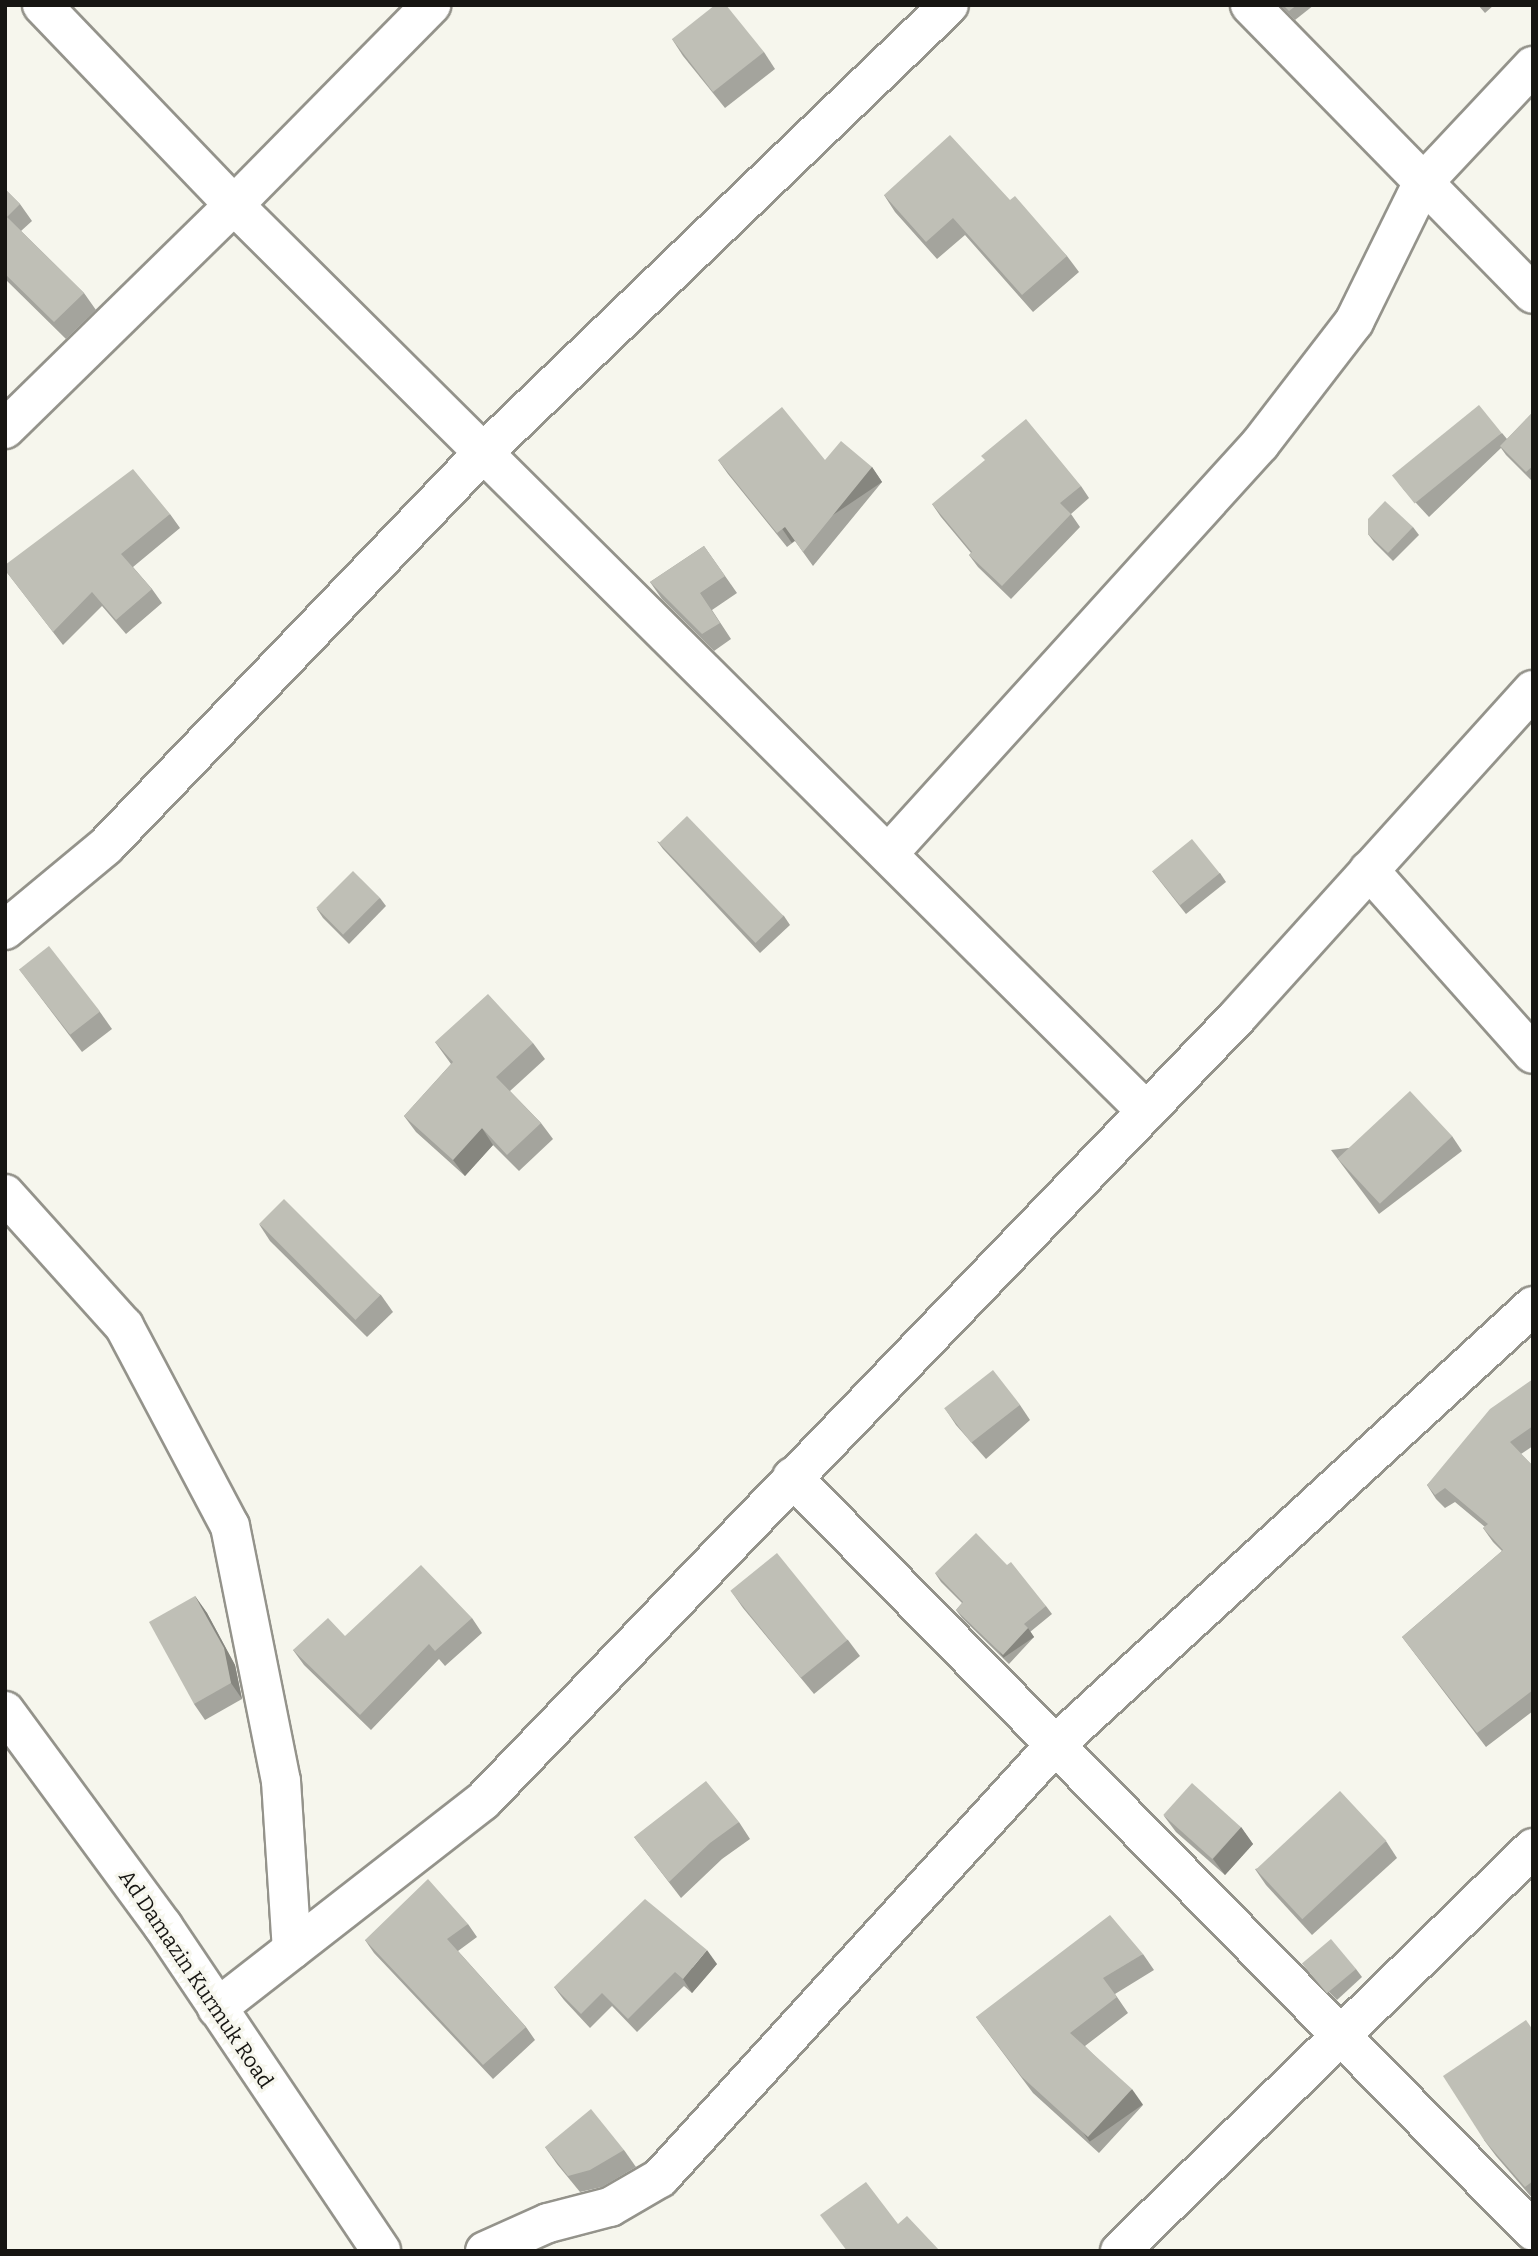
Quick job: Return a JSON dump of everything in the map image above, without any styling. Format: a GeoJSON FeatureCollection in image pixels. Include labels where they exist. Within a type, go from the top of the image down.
{"type":"FeatureCollection","features":[{"type":"Feature","properties":{"kind":"main road"},"geometry":{"type":"LineString","coordinates":[[42,5],[234,205],[1146,1111]]}},
{"type":"Feature","properties":{"kind":"main road"},"geometry":{"type":"LineString","coordinates":[[5,429],[234,205],[431,5]]}},
{"type":"Feature","properties":{"kind":"main road"},"geometry":{"type":"LineString","coordinates":[[5,930],[106,846],[483,453],[949,5]]}},
{"type":"Feature","properties":{"kind":"main road"},"geometry":{"type":"LineString","coordinates":[[1250,5],[1533,295]]}},
{"type":"Feature","properties":{"kind":"main road"},"geometry":{"type":"LineString","coordinates":[[888,854],[1260,444],[1354,322],[1422,184],[1533,66]]}},
{"type":"Feature","properties":{"kind":"main road"},"geometry":{"type":"LineString","coordinates":[[217,2008],[483,1801],[1238,1015],[1533,690]]}},
{"type":"Feature","properties":{"kind":"main road"},"geometry":{"type":"LineString","coordinates":[[1369,870],[1533,1054]]}},
{"type":"Feature","properties":{"kind":"main road"},"geometry":{"type":"LineString","coordinates":[[5,1194],[124,1326],[230,1526],[281,1781],[292,1950]]}},
{"type":"Feature","properties":{"kind":"main road"},"geometry":{"type":"LineString","coordinates":[[485,2251],[548,2223],[610,2207],[660,2178],[1055,1745],[1533,1306]]}},
{"type":"Feature","properties":{"kind":"main road"},"geometry":{"type":"LineString","coordinates":[[792,1477],[1533,2231]]}},
{"type":"Feature","properties":{"kind":"main road","name":"Ad Damazin Kurmuk Road"},"geometry":{"type":"LineString","coordinates":[[5,1711],[163,1926],[381,2251]]}},
{"type":"Feature","properties":{"kind":"main road"},"geometry":{"type":"LineString","coordinates":[[1120,2251],[1533,1848]]}},
{"type":"Feature","properties":{"kind":"building"},"geometry":{"type":"Polygon","coordinates":[[[715,5],[726,5],[764,52],[713,92],[672,39],[715,5]]]}},
{"type":"Feature","properties":{"kind":"building"},"geometry":{"type":"Polygon","coordinates":[[[1283,5],[1297,5],[1289,11],[1283,5]]]}},
{"type":"Feature","properties":{"kind":"building"},"geometry":{"type":"Polygon","coordinates":[[[950,135],[1010,200],[1015,196],[1067,256],[1022,295],[953,218],[926,242],[884,195],[950,135]]]}},
{"type":"Feature","properties":{"kind":"building"},"geometry":{"type":"Polygon","coordinates":[[[5,189],[20,204],[7,217],[84,293],[54,322],[5,274],[5,189]]]}},
{"type":"Feature","properties":{"kind":"building"},"geometry":{"type":"Polygon","coordinates":[[[1479,405],[1502,433],[1415,503],[1392,475],[1479,405]]]}},
{"type":"Feature","properties":{"kind":"building"},"geometry":{"type":"Polygon","coordinates":[[[782,407],[825,460],[841,441],[872,467],[803,552],[785,527],[777,533],[718,460],[782,407]]]}},
{"type":"Feature","properties":{"kind":"building"},"geometry":{"type":"Polygon","coordinates":[[[1533,412],[1533,466],[1526,472],[1500,446],[1533,412]]]}},
{"type":"Feature","properties":{"kind":"building"},"geometry":{"type":"Polygon","coordinates":[[[1026,419],[1081,486],[1060,503],[1071,514],[1002,586],[969,555],[972,552],[932,504],[985,460],[981,456],[1026,419]]]}},
{"type":"Feature","properties":{"kind":"building"},"geometry":{"type":"Polygon","coordinates":[[[133,469],[170,514],[121,554],[152,589],[116,620],[92,592],[53,632],[5,570],[5,565],[133,469]]]}},
{"type":"Feature","properties":{"kind":"building"},"geometry":{"type":"Polygon","coordinates":[[[1385,501],[1413,527],[1388,553],[1368,534],[1368,519],[1385,501]]]}},
{"type":"Feature","properties":{"kind":"building"},"geometry":{"type":"Polygon","coordinates":[[[704,546],[725,576],[700,593],[720,623],[702,634],[650,582],[704,546]]]}},
{"type":"Feature","properties":{"kind":"building"},"geometry":{"type":"Polygon","coordinates":[[[687,816],[784,916],[756,943],[659,843],[687,816]]]}},
{"type":"Feature","properties":{"kind":"building"},"geometry":{"type":"Polygon","coordinates":[[[1192,839],[1220,873],[1180,905],[1152,871],[1192,839]]]}},
{"type":"Feature","properties":{"kind":"building"},"geometry":{"type":"Polygon","coordinates":[[[353,871],[380,898],[343,935],[316,908],[353,871]]]}},
{"type":"Feature","properties":{"kind":"building"},"geometry":{"type":"Polygon","coordinates":[[[49,946],[100,1011],[70,1035],[19,969],[49,946]]]}},
{"type":"Feature","properties":{"kind":"building"},"geometry":{"type":"Polygon","coordinates":[[[488,994],[533,1043],[496,1077],[541,1123],[507,1155],[482,1128],[453,1160],[404,1116],[453,1062],[435,1042],[488,994]]]}},
{"type":"Feature","properties":{"kind":"building"},"geometry":{"type":"Polygon","coordinates":[[[1410,1091],[1452,1136],[1380,1204],[1338,1159],[1410,1091]]]}},
{"type":"Feature","properties":{"kind":"building"},"geometry":{"type":"Polygon","coordinates":[[[284,1199],[380,1295],[355,1320],[259,1224],[284,1199]]]}},
{"type":"Feature","properties":{"kind":"building"},"geometry":{"type":"Polygon","coordinates":[[[993,1370],[1020,1405],[971,1443],[944,1408],[993,1370]]]}},
{"type":"Feature","properties":{"kind":"building"},"geometry":{"type":"Polygon","coordinates":[[[1533,1379],[1533,1426],[1510,1442],[1533,1466],[1533,1690],[1477,1733],[1402,1637],[1503,1550],[1483,1528],[1488,1524],[1445,1488],[1435,1495],[1427,1485],[1490,1409],[1533,1379]]]}},
{"type":"Feature","properties":{"kind":"building"},"geometry":{"type":"Polygon","coordinates":[[[976,1533],[1007,1565],[1011,1562],[1046,1606],[1024,1624],[1028,1628],[1003,1655],[956,1610],[963,1602],[935,1573],[976,1533]]]}},
{"type":"Feature","properties":{"kind":"building"},"geometry":{"type":"Polygon","coordinates":[[[777,1553],[847,1640],[801,1678],[730,1591],[777,1553]]]}},
{"type":"Feature","properties":{"kind":"building"},"geometry":{"type":"Polygon","coordinates":[[[421,1565],[472,1618],[435,1651],[429,1644],[360,1715],[293,1650],[328,1618],[345,1636],[421,1565]]]}},
{"type":"Feature","properties":{"kind":"building"},"geometry":{"type":"Polygon","coordinates":[[[195,1596],[224,1648],[231,1683],[194,1704],[149,1622],[195,1596]]]}},
{"type":"Feature","properties":{"kind":"building"},"geometry":{"type":"Polygon","coordinates":[[[706,1781],[739,1822],[710,1843],[669,1882],[634,1837],[706,1781]]]}},
{"type":"Feature","properties":{"kind":"building"},"geometry":{"type":"Polygon","coordinates":[[[1192,1783],[1241,1827],[1212,1859],[1163,1815],[1192,1783]]]}},
{"type":"Feature","properties":{"kind":"building"},"geometry":{"type":"Polygon","coordinates":[[[1340,1791],[1386,1841],[1302,1919],[1256,1869],[1340,1791]]]}},
{"type":"Feature","properties":{"kind":"building"},"geometry":{"type":"Polygon","coordinates":[[[428,1879],[468,1924],[447,1939],[526,2027],[483,2065],[365,1940],[428,1879]]]}},
{"type":"Feature","properties":{"kind":"building"},"geometry":{"type":"Polygon","coordinates":[[[645,1899],[707,1950],[683,1979],[675,1972],[628,2019],[602,1993],[581,2014],[554,1987],[645,1899]]]}},
{"type":"Feature","properties":{"kind":"building"},"geometry":{"type":"Polygon","coordinates":[[[1110,1915],[1143,1954],[1103,1978],[1117,1997],[1070,2033],[1132,2089],[1088,2137],[1022,2077],[976,2017],[1110,1915]]]}},
{"type":"Feature","properties":{"kind":"building"},"geometry":{"type":"Polygon","coordinates":[[[1331,1939],[1356,1969],[1327,1993],[1302,1963],[1331,1939]]]}},
{"type":"Feature","properties":{"kind":"building"},"geometry":{"type":"Polygon","coordinates":[[[1526,2020],[1533,2030],[1533,2181],[1525,2187],[1484,2140],[1443,2076],[1526,2020]]]}},
{"type":"Feature","properties":{"kind":"building"},"geometry":{"type":"Polygon","coordinates":[[[591,2109],[624,2150],[590,2170],[568,2176],[545,2147],[591,2109]]]}},
{"type":"Feature","properties":{"kind":"building"},"geometry":{"type":"Polygon","coordinates":[[[866,2182],[898,2224],[907,2216],[940,2251],[847,2251],[820,2215],[866,2182]]]}}]}
